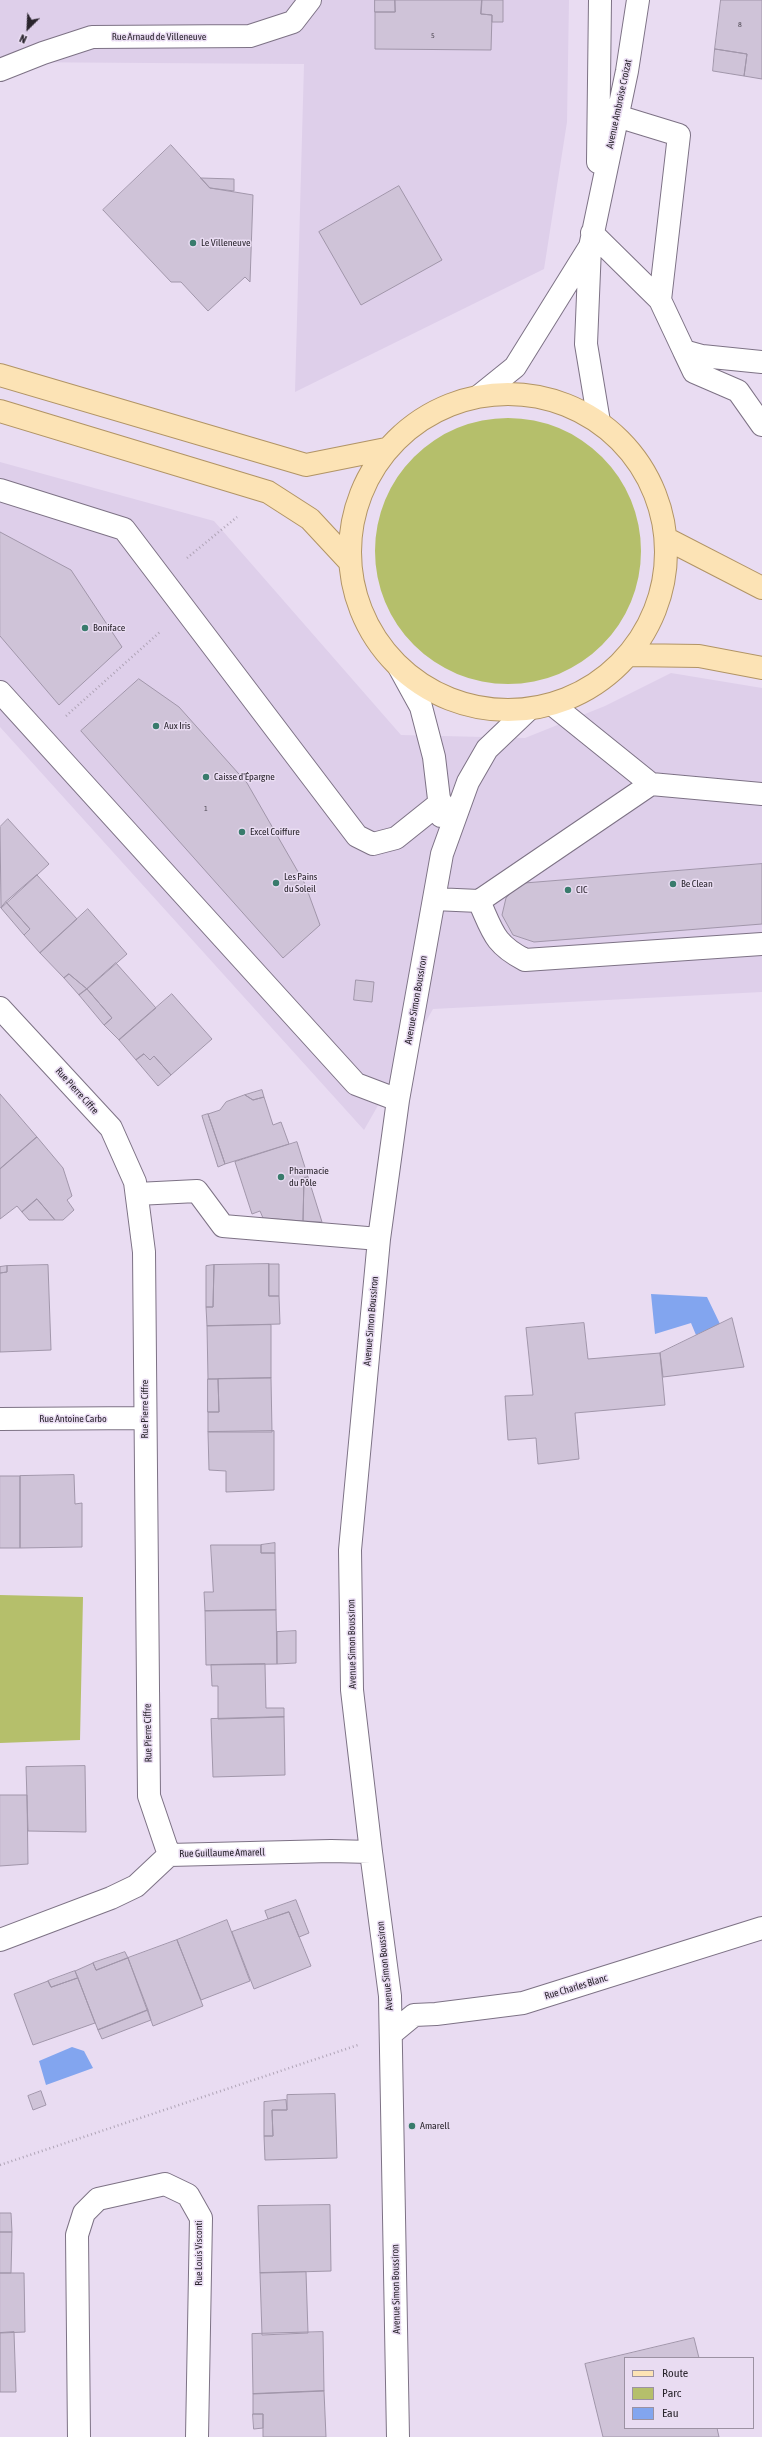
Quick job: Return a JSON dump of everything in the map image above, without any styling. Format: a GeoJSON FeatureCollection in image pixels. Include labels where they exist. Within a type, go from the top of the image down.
{"type":"FeatureCollection","features":[{"type":"Feature","properties":{"kind":"main road"},"geometry":{"type":"LineString","coordinates":[[0,375],[306,465],[386,450]]}},
{"type":"Feature","properties":{"kind":"main road"},"geometry":{"type":"LineString","coordinates":[[521,394],[562,402],[599,422],[633,454],[657,494],[667,539],[665,581],[654,614],[629,655],[601,681],[581,693],[553,705],[529,709],[482,709],[437,694],[399,667],[373,636],[356,600],[349,561],[352,521],[365,483],[386,450],[428,414],[479,396],[521,394]]}},
{"type":"Feature","properties":{"kind":"main road"},"geometry":{"type":"LineString","coordinates":[[0,411],[268,492],[310,519],[349,561]]}},
{"type":"Feature","properties":{"kind":"main road"},"geometry":{"type":"LineString","coordinates":[[667,539],[762,588]]}},
{"type":"Feature","properties":{"kind":"main road"},"geometry":{"type":"LineString","coordinates":[[629,655],[700,656],[762,668]]}},
{"type":"Feature","properties":{"kind":"street","name":"Rue Arnaud de Villeneuve"},"geometry":{"type":"LineString","coordinates":[[0,70],[43,53],[92,37],[250,36],[293,22],[310,0]]}},
{"type":"Feature","properties":{"kind":"street","name":"Avenue Ambroise Croizat"},"geometry":{"type":"LineString","coordinates":[[597,207],[600,0]]}},
{"type":"Feature","properties":{"kind":"street","name":"Avenue Ambroise Croizat"},"geometry":{"type":"LineString","coordinates":[[599,422],[586,344],[591,240],[627,70],[638,0]]}},
{"type":"Feature","properties":{"kind":"street"},"geometry":{"type":"LineString","coordinates":[[617,116],[679,135],[660,300]]}},
{"type":"Feature","properties":{"kind":"street","name":"Avenue Ambroise Croizat"},"geometry":{"type":"LineString","coordinates":[[479,396],[515,367],[591,240]]}},
{"type":"Feature","properties":{"kind":"street"},"geometry":{"type":"LineString","coordinates":[[591,240],[660,300],[694,372],[738,391],[762,425]]}},
{"type":"Feature","properties":{"kind":"street"},"geometry":{"type":"LineString","coordinates":[[684,351],[702,356],[762,362]]}},
{"type":"Feature","properties":{"kind":"street"},"geometry":{"type":"LineString","coordinates":[[0,490],[124,529],[357,836],[373,844],[396,838],[441,802]]}},
{"type":"Feature","properties":{"kind":"street"},"geometry":{"type":"LineString","coordinates":[[399,667],[421,707],[434,757],[441,802],[442,854]]}},
{"type":"Feature","properties":{"kind":"street"},"geometry":{"type":"LineString","coordinates":[[0,692],[356,1084],[398,1100]]}},
{"type":"Feature","properties":{"kind":"street"},"geometry":{"type":"LineString","coordinates":[[553,705],[651,784],[762,794]]}},
{"type":"Feature","properties":{"kind":"street"},"geometry":{"type":"LineString","coordinates":[[442,854],[468,782],[479,762],[487,749],[529,709]]}},
{"type":"Feature","properties":{"kind":"street"},"geometry":{"type":"LineString","coordinates":[[434,899],[480,902],[651,784]]}},
{"type":"Feature","properties":{"kind":"street","name":"Avenue Simon Boussiron"},"geometry":{"type":"LineString","coordinates":[[398,2437],[395,2152],[390,1996],[370,1852],[352,1690],[350,1550],[379,1239],[398,1100],[442,854]]}},
{"type":"Feature","properties":{"kind":"street"},"geometry":{"type":"LineString","coordinates":[[480,902],[496,939],[506,948],[525,960],[762,944]]}},
{"type":"Feature","properties":{"kind":"street","name":"Rue Pierre Ciffre"},"geometry":{"type":"LineString","coordinates":[[3,1017],[111,1128],[135,1182],[144,1252],[149,1796],[169,1855]]}},
{"type":"Feature","properties":{"kind":"street"},"geometry":{"type":"LineString","coordinates":[[137,1194],[197,1191],[223,1226],[379,1239]]}},
{"type":"Feature","properties":{"kind":"street","name":"Rue Antoine Carbo"},"geometry":{"type":"LineString","coordinates":[[0,1419],[145,1418]]}},
{"type":"Feature","properties":{"kind":"street","name":"Rue Guillaume Amarell"},"geometry":{"type":"LineString","coordinates":[[0,1940],[111,1898],[136,1886],[169,1855],[331,1851],[370,1852]]}},
{"type":"Feature","properties":{"kind":"street","name":"Rue Charles Blanc"},"geometry":{"type":"LineString","coordinates":[[391,2034],[414,2015],[436,2014],[524,2003],[762,1928]]}},
{"type":"Feature","properties":{"kind":"street","name":"Rue Louis Visconti"},"geometry":{"type":"LineString","coordinates":[[79,2437],[77,2235],[84,2213],[98,2199],[165,2184],[188,2194],[200,2218],[197,2437]]}},
{"type":"Feature","properties":{"kind":"path"},"geometry":{"type":"LineString","coordinates":[[162,578],[268,492]]}},
{"type":"Feature","properties":{"kind":"path"},"geometry":{"type":"LineString","coordinates":[[41,738],[185,610]]}},
{"type":"Feature","properties":{"kind":"path"},"geometry":{"type":"LineString","coordinates":[[0,2165],[391,2034]]}},
{"type":"Feature","properties":{"kind":"shaded area"},"geometry":{"type":"Polygon","coordinates":[[[0,0],[569,0],[567,122],[544,269],[295,392],[304,64],[0,62],[0,0]]]}},
{"type":"Feature","properties":{"kind":"shaded area"},"geometry":{"type":"Polygon","coordinates":[[[0,462],[214,521],[401,735],[525,738],[605,706],[671,673],[762,688],[762,992],[433,1009],[364,1130],[0,727],[0,462]]]}},
{"type":"Feature","properties":{"kind":"green space"},"geometry":{"type":"Polygon","coordinates":[[[508,418],[534,421],[559,428],[582,440],[602,457],[619,477],[631,500],[638,525],[641,551],[638,577],[631,602],[619,625],[602,645],[582,662],[559,674],[534,681],[508,684],[482,681],[457,674],[434,662],[414,645],[397,625],[385,602],[378,577],[375,551],[378,525],[385,500],[397,477],[414,457],[434,440],[457,428],[482,421],[508,418]]]}},
{"type":"Feature","properties":{"kind":"green space"},"geometry":{"type":"Polygon","coordinates":[[[0,1595],[83,1597],[80,1740],[0,1743],[0,1595]]]}},
{"type":"Feature","properties":{"kind":"water"},"geometry":{"type":"Polygon","coordinates":[[[651,1294],[707,1297],[720,1324],[696,1335],[691,1323],[655,1334],[651,1294]]]}},
{"type":"Feature","properties":{"kind":"water"},"geometry":{"type":"Polygon","coordinates":[[[72,2047],[84,2051],[93,2068],[46,2085],[39,2061],[72,2047]]]}},
{"type":"Feature","properties":{"kind":"building"},"geometry":{"type":"Polygon","coordinates":[[[375,0],[395,0],[395,12],[375,12],[375,0]]]}},
{"type":"Feature","properties":{"kind":"building"},"geometry":{"type":"Polygon","coordinates":[[[395,0],[482,0],[481,14],[492,15],[491,50],[375,49],[375,12],[395,12],[395,0]]]}},
{"type":"Feature","properties":{"kind":"building"},"geometry":{"type":"Polygon","coordinates":[[[482,0],[503,0],[503,22],[492,22],[492,15],[481,14],[482,0]]]}},
{"type":"Feature","properties":{"kind":"building"},"geometry":{"type":"Polygon","coordinates":[[[721,0],[762,0],[762,79],[744,76],[747,54],[715,49],[721,0]]]}},
{"type":"Feature","properties":{"kind":"building"},"geometry":{"type":"Polygon","coordinates":[[[715,49],[747,54],[744,76],[713,71],[715,49]]]}},
{"type":"Feature","properties":{"kind":"building","name":"Le Villeneuve"},"geometry":{"type":"Polygon","coordinates":[[[171,145],[210,188],[253,195],[250,282],[245,277],[208,311],[181,282],[171,282],[103,210],[171,145]]]}},
{"type":"Feature","properties":{"kind":"building"},"geometry":{"type":"Polygon","coordinates":[[[201,178],[234,179],[234,191],[210,188],[201,178]]]}},
{"type":"Feature","properties":{"kind":"building"},"geometry":{"type":"Polygon","coordinates":[[[399,186],[442,260],[361,305],[319,232],[399,186]]]}},
{"type":"Feature","properties":{"kind":"building"},"geometry":{"type":"Polygon","coordinates":[[[0,532],[71,570],[122,647],[59,705],[0,636],[0,532]]]}},
{"type":"Feature","properties":{"kind":"building"},"geometry":{"type":"Polygon","coordinates":[[[139,679],[179,707],[247,783],[305,884],[320,925],[283,958],[81,731],[139,679]]]}},
{"type":"Feature","properties":{"kind":"building"},"geometry":{"type":"Polygon","coordinates":[[[8,819],[49,864],[1,908],[0,827],[8,819]]]}},
{"type":"Feature","properties":{"kind":"building"},"geometry":{"type":"Polygon","coordinates":[[[762,864],[762,924],[534,942],[513,935],[502,915],[506,898],[517,886],[526,883],[762,864]]]}},
{"type":"Feature","properties":{"kind":"building"},"geometry":{"type":"Polygon","coordinates":[[[37,875],[77,919],[40,953],[24,935],[30,929],[6,902],[37,875]]]}},
{"type":"Feature","properties":{"kind":"building"},"geometry":{"type":"Polygon","coordinates":[[[6,902],[30,929],[24,935],[1,908],[6,902]]]}},
{"type":"Feature","properties":{"kind":"building"},"geometry":{"type":"Polygon","coordinates":[[[88,909],[127,954],[87,989],[69,974],[64,978],[40,953],[88,909]]]}},
{"type":"Feature","properties":{"kind":"building"},"geometry":{"type":"Polygon","coordinates":[[[116,963],[156,1008],[119,1040],[104,1025],[112,1018],[87,989],[116,963]]]}},
{"type":"Feature","properties":{"kind":"building"},"geometry":{"type":"Polygon","coordinates":[[[69,974],[87,989],[79,995],[64,978],[69,974]]]}},
{"type":"Feature","properties":{"kind":"building"},"geometry":{"type":"Polygon","coordinates":[[[356,980],[374,982],[372,1002],[354,1000],[356,980]]]}},
{"type":"Feature","properties":{"kind":"building"},"geometry":{"type":"Polygon","coordinates":[[[87,989],[112,1018],[104,1025],[79,995],[87,989]]]}},
{"type":"Feature","properties":{"kind":"building"},"geometry":{"type":"Polygon","coordinates":[[[172,994],[212,1039],[171,1075],[154,1056],[150,1060],[144,1054],[136,1060],[119,1040],[172,994]]]}},
{"type":"Feature","properties":{"kind":"building"},"geometry":{"type":"Polygon","coordinates":[[[144,1054],[150,1060],[154,1056],[171,1075],[158,1086],[136,1060],[144,1054]]]}},
{"type":"Feature","properties":{"kind":"building"},"geometry":{"type":"Polygon","coordinates":[[[262,1090],[264,1097],[253,1100],[245,1095],[262,1090]]]}},
{"type":"Feature","properties":{"kind":"building"},"geometry":{"type":"Polygon","coordinates":[[[0,1094],[37,1137],[0,1169],[0,1094]]]}},
{"type":"Feature","properties":{"kind":"building"},"geometry":{"type":"Polygon","coordinates":[[[245,1095],[253,1100],[264,1097],[273,1125],[281,1122],[289,1144],[225,1164],[208,1114],[220,1110],[226,1102],[245,1095]]]}},
{"type":"Feature","properties":{"kind":"building"},"geometry":{"type":"Polygon","coordinates":[[[208,1114],[225,1164],[218,1167],[202,1116],[208,1114]]]}},
{"type":"Feature","properties":{"kind":"building"},"geometry":{"type":"Polygon","coordinates":[[[37,1137],[63,1168],[72,1196],[67,1200],[74,1210],[63,1220],[55,1220],[37,1199],[22,1212],[17,1206],[0,1219],[0,1169],[37,1137]]]}},
{"type":"Feature","properties":{"kind":"building"},"geometry":{"type":"Polygon","coordinates":[[[297,1142],[308,1177],[304,1178],[303,1221],[263,1218],[260,1211],[252,1214],[235,1162],[297,1142]]]}},
{"type":"Feature","properties":{"kind":"building"},"geometry":{"type":"Polygon","coordinates":[[[308,1177],[322,1222],[303,1221],[304,1178],[308,1177]]]}},
{"type":"Feature","properties":{"kind":"building"},"geometry":{"type":"Polygon","coordinates":[[[37,1199],[55,1220],[29,1220],[22,1212],[37,1199]]]}},
{"type":"Feature","properties":{"kind":"building"},"geometry":{"type":"Polygon","coordinates":[[[269,1264],[279,1264],[279,1296],[269,1296],[269,1264]]]}},
{"type":"Feature","properties":{"kind":"building"},"geometry":{"type":"Polygon","coordinates":[[[269,1264],[269,1296],[279,1296],[280,1324],[207,1326],[206,1307],[213,1307],[214,1265],[269,1264]]]}},
{"type":"Feature","properties":{"kind":"building"},"geometry":{"type":"Polygon","coordinates":[[[48,1265],[51,1350],[0,1352],[0,1273],[7,1272],[7,1266],[48,1265]]]}},
{"type":"Feature","properties":{"kind":"building"},"geometry":{"type":"Polygon","coordinates":[[[214,1265],[213,1307],[206,1307],[206,1266],[214,1265]]]}},
{"type":"Feature","properties":{"kind":"building"},"geometry":{"type":"Polygon","coordinates":[[[7,1266],[7,1272],[0,1273],[0,1267],[7,1266]]]}},
{"type":"Feature","properties":{"kind":"building"},"geometry":{"type":"Polygon","coordinates":[[[732,1318],[744,1367],[663,1377],[660,1353],[732,1318]]]}},
{"type":"Feature","properties":{"kind":"building"},"geometry":{"type":"Polygon","coordinates":[[[584,1323],[588,1359],[660,1353],[665,1405],[575,1413],[579,1459],[538,1464],[536,1438],[508,1440],[505,1396],[533,1395],[526,1328],[584,1323]]]}},
{"type":"Feature","properties":{"kind":"building"},"geometry":{"type":"Polygon","coordinates":[[[271,1325],[271,1378],[208,1379],[207,1326],[271,1325]]]}},
{"type":"Feature","properties":{"kind":"building"},"geometry":{"type":"Polygon","coordinates":[[[271,1378],[272,1432],[208,1432],[208,1412],[219,1412],[218,1379],[271,1378]]]}},
{"type":"Feature","properties":{"kind":"building"},"geometry":{"type":"Polygon","coordinates":[[[208,1379],[218,1379],[219,1412],[208,1412],[208,1379]]]}},
{"type":"Feature","properties":{"kind":"building"},"geometry":{"type":"Polygon","coordinates":[[[274,1431],[274,1490],[226,1492],[226,1471],[209,1470],[208,1432],[274,1431]]]}},
{"type":"Feature","properties":{"kind":"building"},"geometry":{"type":"Polygon","coordinates":[[[74,1475],[75,1504],[82,1503],[82,1547],[20,1548],[20,1476],[74,1475]]]}},
{"type":"Feature","properties":{"kind":"building"},"geometry":{"type":"Polygon","coordinates":[[[0,1476],[20,1476],[20,1548],[0,1548],[0,1476]]]}},
{"type":"Feature","properties":{"kind":"building"},"geometry":{"type":"Polygon","coordinates":[[[275,1543],[275,1553],[261,1553],[261,1545],[275,1543]]]}},
{"type":"Feature","properties":{"kind":"building"},"geometry":{"type":"Polygon","coordinates":[[[211,1545],[261,1545],[261,1553],[275,1553],[276,1610],[205,1611],[204,1592],[213,1592],[211,1545]]]}},
{"type":"Feature","properties":{"kind":"building"},"geometry":{"type":"Polygon","coordinates":[[[276,1610],[277,1664],[206,1665],[205,1611],[276,1610]]]}},
{"type":"Feature","properties":{"kind":"building"},"geometry":{"type":"Polygon","coordinates":[[[296,1631],[296,1663],[277,1664],[277,1632],[296,1631]]]}},
{"type":"Feature","properties":{"kind":"building"},"geometry":{"type":"Polygon","coordinates":[[[265,1664],[266,1708],[284,1708],[284,1717],[218,1719],[218,1686],[212,1686],[211,1665],[265,1664]]]}},
{"type":"Feature","properties":{"kind":"building"},"geometry":{"type":"Polygon","coordinates":[[[284,1717],[285,1775],[213,1777],[211,1719],[284,1717]]]}},
{"type":"Feature","properties":{"kind":"building"},"geometry":{"type":"Polygon","coordinates":[[[85,1766],[86,1832],[28,1831],[26,1767],[85,1766]]]}},
{"type":"Feature","properties":{"kind":"building"},"geometry":{"type":"Polygon","coordinates":[[[0,1795],[27,1795],[28,1864],[0,1866],[0,1795]]]}},
{"type":"Feature","properties":{"kind":"building"},"geometry":{"type":"Polygon","coordinates":[[[296,1900],[309,1933],[299,1937],[289,1912],[268,1919],[265,1911],[296,1900]]]}},
{"type":"Feature","properties":{"kind":"building"},"geometry":{"type":"Polygon","coordinates":[[[289,1912],[311,1966],[254,1989],[232,1932],[289,1912]]]}},
{"type":"Feature","properties":{"kind":"building"},"geometry":{"type":"Polygon","coordinates":[[[227,1920],[250,1981],[201,2000],[177,1940],[227,1920]]]}},
{"type":"Feature","properties":{"kind":"building"},"geometry":{"type":"Polygon","coordinates":[[[177,1940],[203,2006],[153,2026],[128,1958],[177,1940]]]}},
{"type":"Feature","properties":{"kind":"building"},"geometry":{"type":"Polygon","coordinates":[[[125,1952],[128,1958],[96,1970],[93,1963],[125,1952]]]}},
{"type":"Feature","properties":{"kind":"building"},"geometry":{"type":"Polygon","coordinates":[[[128,1958],[148,2010],[98,2030],[75,1971],[93,1963],[96,1970],[128,1958]]]}},
{"type":"Feature","properties":{"kind":"building"},"geometry":{"type":"Polygon","coordinates":[[[75,1971],[78,1978],[51,1987],[48,1981],[75,1971]]]}},
{"type":"Feature","properties":{"kind":"building"},"geometry":{"type":"Polygon","coordinates":[[[78,1978],[95,2023],[33,2045],[14,1994],[48,1981],[51,1987],[78,1978]]]}},
{"type":"Feature","properties":{"kind":"building"},"geometry":{"type":"Polygon","coordinates":[[[148,2010],[151,2020],[102,2039],[98,2030],[148,2010]]]}},
{"type":"Feature","properties":{"kind":"building"},"geometry":{"type":"Polygon","coordinates":[[[41,2091],[46,2105],[33,2110],[28,2096],[41,2091]]]}},
{"type":"Feature","properties":{"kind":"building"},"geometry":{"type":"Polygon","coordinates":[[[335,2094],[337,2158],[265,2160],[264,2136],[273,2136],[272,2110],[287,2110],[287,2095],[335,2094]]]}},
{"type":"Feature","properties":{"kind":"building"},"geometry":{"type":"Polygon","coordinates":[[[286,2100],[287,2110],[272,2110],[273,2136],[264,2136],[264,2102],[286,2100]]]}},
{"type":"Feature","properties":{"kind":"building"},"geometry":{"type":"Polygon","coordinates":[[[330,2205],[331,2271],[260,2273],[258,2206],[330,2205]]]}},
{"type":"Feature","properties":{"kind":"building"},"geometry":{"type":"Polygon","coordinates":[[[0,2213],[11,2213],[12,2232],[0,2232],[0,2213]]]}},
{"type":"Feature","properties":{"kind":"building"},"geometry":{"type":"Polygon","coordinates":[[[0,2232],[12,2232],[11,2273],[0,2273],[0,2232]]]}},
{"type":"Feature","properties":{"kind":"building"},"geometry":{"type":"Polygon","coordinates":[[[306,2272],[308,2333],[262,2335],[260,2273],[306,2272]]]}},
{"type":"Feature","properties":{"kind":"building"},"geometry":{"type":"Polygon","coordinates":[[[0,2273],[24,2273],[25,2332],[0,2333],[0,2273]]]}},
{"type":"Feature","properties":{"kind":"building"},"geometry":{"type":"Polygon","coordinates":[[[14,2332],[16,2392],[0,2392],[0,2333],[14,2332]]]}},
{"type":"Feature","properties":{"kind":"building"},"geometry":{"type":"Polygon","coordinates":[[[323,2332],[324,2391],[253,2394],[252,2334],[323,2332]]]}},
{"type":"Feature","properties":{"kind":"building"},"geometry":{"type":"Polygon","coordinates":[[[694,2338],[699,2357],[624,2357],[624,2429],[717,2429],[719,2437],[603,2437],[585,2364],[694,2338]]]}},
{"type":"Feature","properties":{"kind":"building"},"geometry":{"type":"Polygon","coordinates":[[[324,2391],[326,2437],[263,2437],[263,2414],[253,2414],[253,2394],[324,2391]]]}},
{"type":"Feature","properties":{"kind":"building"},"geometry":{"type":"Polygon","coordinates":[[[253,2414],[263,2414],[263,2428],[254,2429],[253,2414]]]}},
{"type":"Feature","properties":{"kind":"place","name":"Le Villeneuve"},"geometry":{"type":"Point","coordinates":[193,243]}},
{"type":"Feature","properties":{"kind":"place","name":"Boniface"},"geometry":{"type":"Point","coordinates":[85,628]}},
{"type":"Feature","properties":{"kind":"place","name":"Aux Iris"},"geometry":{"type":"Point","coordinates":[156,726]}},
{"type":"Feature","properties":{"kind":"place","name":"Caisse d'Épargne"},"geometry":{"type":"Point","coordinates":[206,777]}},
{"type":"Feature","properties":{"kind":"place","name":"Excel Coiffure"},"geometry":{"type":"Point","coordinates":[242,832]}},
{"type":"Feature","properties":{"kind":"place","name":"Les Pains du Soleil"},"geometry":{"type":"Point","coordinates":[276,883]}},
{"type":"Feature","properties":{"kind":"place","name":"Be Clean"},"geometry":{"type":"Point","coordinates":[673,884]}},
{"type":"Feature","properties":{"kind":"place","name":"CIC"},"geometry":{"type":"Point","coordinates":[568,890]}},
{"type":"Feature","properties":{"kind":"place","name":"Pharmacie du Pôle"},"geometry":{"type":"Point","coordinates":[281,1177]}},
{"type":"Feature","properties":{"kind":"place","name":"Amarell"},"geometry":{"type":"Point","coordinates":[412,2126]}}]}
